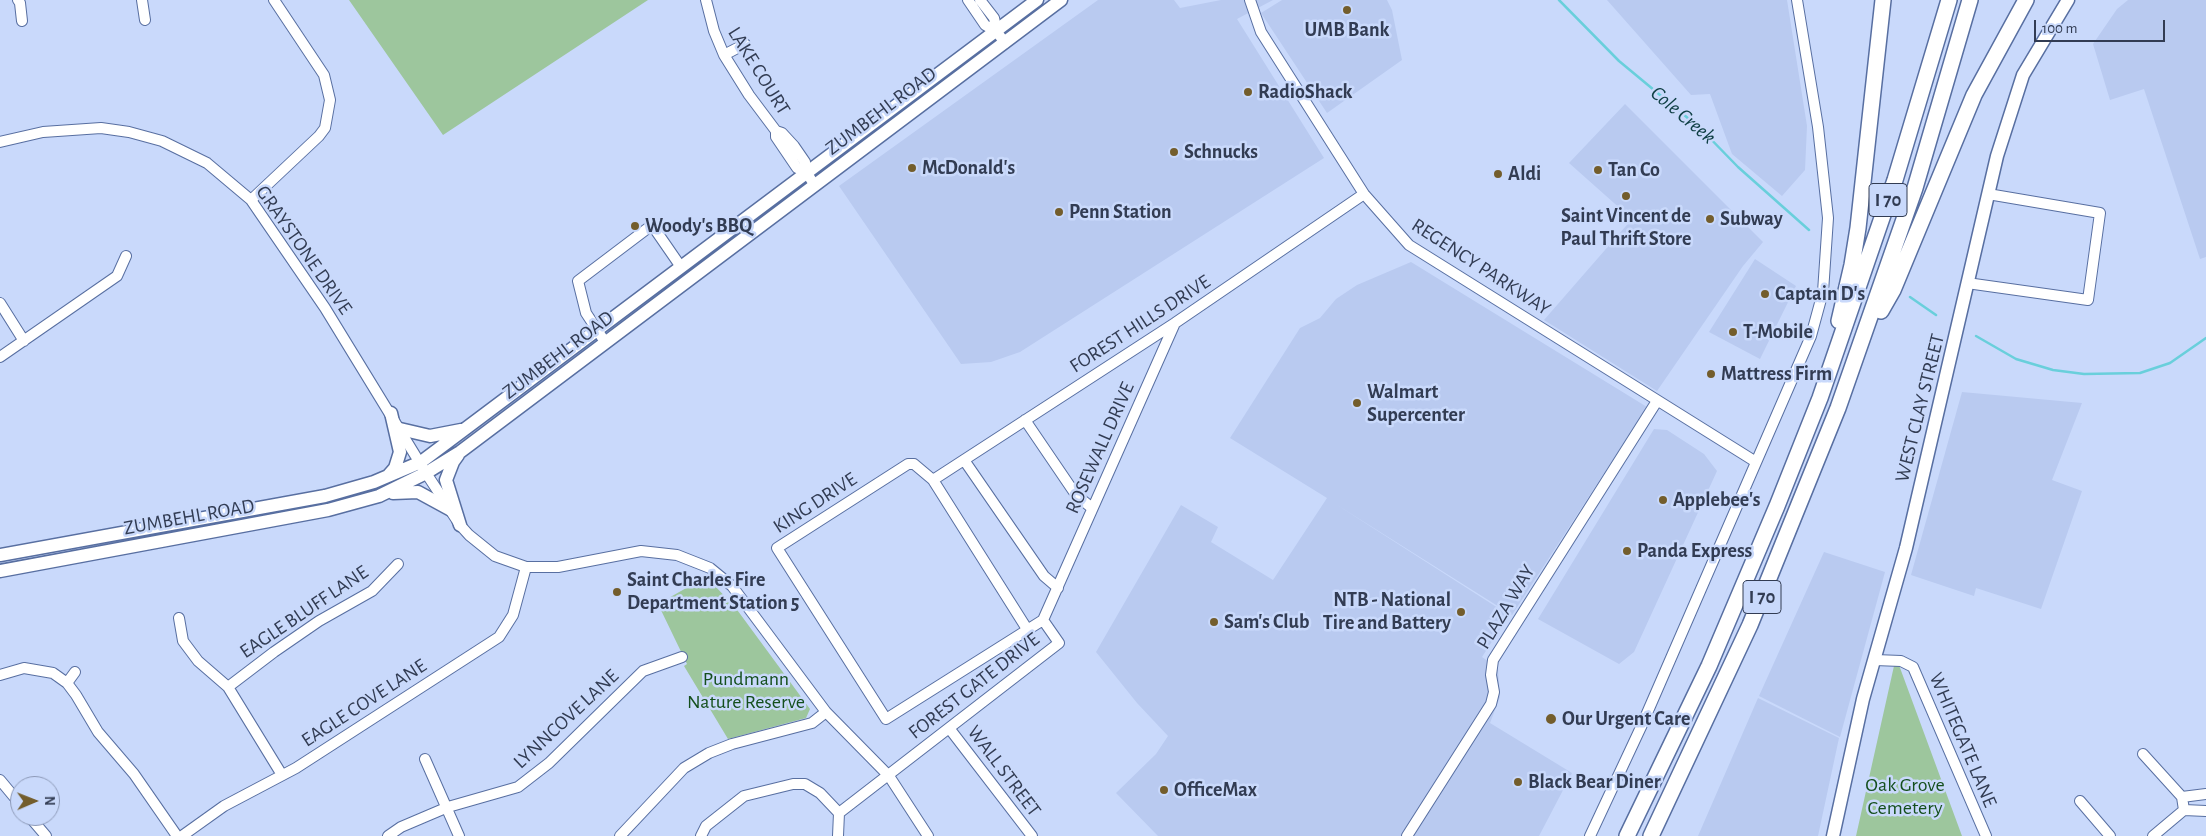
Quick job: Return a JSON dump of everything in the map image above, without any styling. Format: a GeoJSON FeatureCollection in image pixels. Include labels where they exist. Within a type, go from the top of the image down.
{"type":"FeatureCollection","features":[{"type":"Feature","properties":{"kind":"highway"},"geometry":{"type":"LineString","coordinates":[[1820,398],[1852,265],[1883,0]]}},
{"type":"Feature","properties":{"kind":"highway","name":"I 70"},"geometry":{"type":"LineString","coordinates":[[1628,836],[1712,658],[1777,506],[1820,398],[1895,180],[1949,0]]}},
{"type":"Feature","properties":{"kind":"highway","name":"I 70"},"geometry":{"type":"LineString","coordinates":[[1651,836],[1754,616],[1817,463],[1915,188],[1970,0]]}},
{"type":"Feature","properties":{"kind":"highway"},"geometry":{"type":"LineString","coordinates":[[1858,352],[1893,290],[1974,95],[2026,0]]}},
{"type":"Feature","properties":{"kind":"main road","name":"ZUMBEHL ROAD"},"geometry":{"type":"LineString","coordinates":[[3,554],[325,496],[388,476],[424,468],[468,428],[806,172],[997,32],[1037,0]]}},
{"type":"Feature","properties":{"kind":"main road","name":"ZUMBEHL ROAD"},"geometry":{"type":"LineString","coordinates":[[4,570],[328,510],[379,496],[424,468],[460,452],[1060,0]]}},
{"type":"Feature","properties":{"kind":"main road","name":"WEST CLAY STREET"},"geometry":{"type":"LineString","coordinates":[[1832,836],[1863,699],[1906,548],[1988,194],[2007,122],[2023,75],[2068,0]]}},
{"type":"Feature","properties":{"kind":"main road"},"geometry":{"type":"LineString","coordinates":[[388,476],[395,468],[400,452],[391,413]]}},
{"type":"Feature","properties":{"kind":"main road"},"geometry":{"type":"LineString","coordinates":[[400,428],[430,436],[468,428]]}},
{"type":"Feature","properties":{"kind":"main road"},"geometry":{"type":"LineString","coordinates":[[460,452],[453,462],[446,480],[460,525]]}},
{"type":"Feature","properties":{"kind":"main road"},"geometry":{"type":"LineString","coordinates":[[379,496],[402,491],[418,492],[451,510]]}},
{"type":"Feature","properties":{"kind":"main road"},"geometry":{"type":"LineString","coordinates":[[3,554],[4,570]]}},
{"type":"Feature","properties":{"kind":"street"},"geometry":{"type":"LineString","coordinates":[[18,0],[22,21]]}},
{"type":"Feature","properties":{"kind":"street"},"geometry":{"type":"LineString","coordinates":[[142,0],[145,20]]}},
{"type":"Feature","properties":{"kind":"street"},"geometry":{"type":"LineString","coordinates":[[251,200],[319,136],[324,128],[330,100],[324,75],[274,0]]}},
{"type":"Feature","properties":{"kind":"street","name":"LAKE COURT"},"geometry":{"type":"LineString","coordinates":[[706,0],[714,31],[724,55],[749,95],[776,131],[782,133],[794,146],[805,162],[806,172],[814,184]]}},
{"type":"Feature","properties":{"kind":"street"},"geometry":{"type":"LineString","coordinates":[[968,0],[984,25],[997,32]]}},
{"type":"Feature","properties":{"kind":"street","name":"REGENCY PARKWAY"},"geometry":{"type":"LineString","coordinates":[[1250,0],[1261,32],[1364,194],[1409,245],[1756,462]]}},
{"type":"Feature","properties":{"kind":"street"},"geometry":{"type":"LineString","coordinates":[[1590,836],[1641,727],[1811,336],[1824,283],[1828,218],[1818,127],[1797,0]]}},
{"type":"Feature","properties":{"kind":"street"},"geometry":{"type":"LineString","coordinates":[[974,12],[984,2],[994,18],[997,32],[1005,43]]}},
{"type":"Feature","properties":{"kind":"street"},"geometry":{"type":"LineString","coordinates":[[724,55],[745,44]]}},
{"type":"Feature","properties":{"kind":"street","name":"GRAYSTONE DRIVE"},"geometry":{"type":"LineString","coordinates":[[0,142],[43,132],[101,128],[129,132],[162,142],[207,163],[251,200],[330,316],[460,525],[480,544],[495,556],[526,567],[558,567],[640,551],[677,555],[710,568],[736,593],[826,712],[889,776],[928,836]]}},
{"type":"Feature","properties":{"kind":"street","name":"FOREST HILLS DRIVE"},"geometry":{"type":"LineString","coordinates":[[933,480],[1175,322],[1364,194]]}},
{"type":"Feature","properties":{"kind":"street"},"geometry":{"type":"LineString","coordinates":[[1967,283],[2088,300],[2100,213],[1988,194]]}},
{"type":"Feature","properties":{"kind":"street"},"geometry":{"type":"LineString","coordinates":[[605,342],[586,313],[578,281],[652,225],[681,267]]}},
{"type":"Feature","properties":{"kind":"street"},"geometry":{"type":"LineString","coordinates":[[0,357],[117,276],[126,256]]}},
{"type":"Feature","properties":{"kind":"street"},"geometry":{"type":"LineString","coordinates":[[0,303],[24,341]]}},
{"type":"Feature","properties":{"kind":"street","name":"ROSEWALL DRIVE"},"geometry":{"type":"LineString","coordinates":[[1042,620],[1058,588],[1175,322]]}},
{"type":"Feature","properties":{"kind":"street","name":"PLAZA WAY"},"geometry":{"type":"LineString","coordinates":[[1407,836],[1491,704],[1494,692],[1491,675],[1493,660],[1657,401]]}},
{"type":"Feature","properties":{"kind":"street"},"geometry":{"type":"LineString","coordinates":[[1025,420],[1076,495],[1092,508]]}},
{"type":"Feature","properties":{"kind":"street"},"geometry":{"type":"LineString","coordinates":[[964,460],[1044,576],[1058,588]]}},
{"type":"Feature","properties":{"kind":"street","name":"KING DRIVE"},"geometry":{"type":"LineString","coordinates":[[908,464],[919,466],[933,480],[1027,629],[886,720],[777,548],[908,464]]}},
{"type":"Feature","properties":{"kind":"street","name":"EAGLE BLUFF LANE"},"geometry":{"type":"LineString","coordinates":[[228,687],[319,621],[372,591],[398,564]]}},
{"type":"Feature","properties":{"kind":"street","name":"EAGLE COVE LANE"},"geometry":{"type":"LineString","coordinates":[[182,836],[224,806],[282,776],[499,637],[513,614],[526,567]]}},
{"type":"Feature","properties":{"kind":"street"},"geometry":{"type":"LineString","coordinates":[[179,618],[183,641],[198,661],[228,687],[282,776]]}},
{"type":"Feature","properties":{"kind":"street"},"geometry":{"type":"LineString","coordinates":[[1027,629],[1042,620]]}},
{"type":"Feature","properties":{"kind":"street","name":"FOREST GATE DRIVE"},"geometry":{"type":"LineString","coordinates":[[839,812],[889,776],[1059,643],[1042,620]]}},
{"type":"Feature","properties":{"kind":"street","name":"LYNNCOVE LANE"},"geometry":{"type":"LineString","coordinates":[[388,836],[401,828],[448,807],[518,787],[548,763],[643,671],[682,657]]}},
{"type":"Feature","properties":{"kind":"street","name":"WHITEGATE LANE"},"geometry":{"type":"LineString","coordinates":[[1875,660],[1907,662],[1913,667],[1986,836]]}},
{"type":"Feature","properties":{"kind":"street"},"geometry":{"type":"LineString","coordinates":[[0,675],[24,668],[53,672],[66,683],[76,695],[98,732],[134,774],[177,836]]}},
{"type":"Feature","properties":{"kind":"street"},"geometry":{"type":"LineString","coordinates":[[66,683],[75,672]]}},
{"type":"Feature","properties":{"kind":"street"},"geometry":{"type":"LineString","coordinates":[[620,836],[684,768],[710,752],[732,744],[812,723],[826,712]]}},
{"type":"Feature","properties":{"kind":"street","name":"WALL STREET"},"geometry":{"type":"LineString","coordinates":[[949,728],[1032,836]]}},
{"type":"Feature","properties":{"kind":"street"},"geometry":{"type":"LineString","coordinates":[[2143,754],[2182,797],[2184,810]]}},
{"type":"Feature","properties":{"kind":"street"},"geometry":{"type":"LineString","coordinates":[[425,759],[448,807],[459,836]]}},
{"type":"Feature","properties":{"kind":"street"},"geometry":{"type":"LineString","coordinates":[[0,780],[10,792]]}},
{"type":"Feature","properties":{"kind":"street"},"geometry":{"type":"LineString","coordinates":[[702,836],[706,826],[744,796],[784,785],[805,784],[820,793],[839,812],[838,836]]}},
{"type":"Feature","properties":{"kind":"street"},"geometry":{"type":"LineString","coordinates":[[2182,797],[2206,794]]}},
{"type":"Feature","properties":{"kind":"street"},"geometry":{"type":"LineString","coordinates":[[2080,800],[2110,836]]}},
{"type":"Feature","properties":{"kind":"street"},"geometry":{"type":"LineString","coordinates":[[2152,836],[2184,810],[2206,811]]}},
{"type":"Feature","properties":{"kind":"street"},"geometry":{"type":"LineString","coordinates":[[38,826],[46,836]]}},
{"type":"Feature","properties":{"kind":"shaded area"},"geometry":{"type":"Polygon","coordinates":[[[1098,0],[1174,0],[1180,8],[1221,0],[1273,0],[1237,19],[1324,158],[1020,352],[991,362],[961,364],[839,186],[1098,0]]]}},
{"type":"Feature","properties":{"kind":"shaded area"},"geometry":{"type":"Polygon","coordinates":[[[1282,0],[1387,0],[1392,10],[1402,60],[1327,113],[1261,13],[1282,0]]]}},
{"type":"Feature","properties":{"kind":"shaded area"},"geometry":{"type":"Polygon","coordinates":[[[1607,0],[1787,0],[1807,126],[1805,170],[1782,196],[1732,154],[1710,94],[1691,95],[1607,0]]]}},
{"type":"Feature","properties":{"kind":"shaded area"},"geometry":{"type":"Polygon","coordinates":[[[2128,0],[2206,0],[2206,257],[2200,259],[2144,89],[2110,100],[2093,44],[2117,9],[2128,0]]]}},
{"type":"Feature","properties":{"kind":"shaded area"},"geometry":{"type":"Polygon","coordinates":[[[1625,104],[1763,242],[1743,266],[1657,391],[1544,320],[1632,219],[1569,163],[1625,104]]]}},
{"type":"Feature","properties":{"kind":"shaded area"},"geometry":{"type":"Polygon","coordinates":[[[1755,259],[1796,286],[1760,359],[1709,332],[1755,259]]]}},
{"type":"Feature","properties":{"kind":"shaded area"},"geometry":{"type":"Polygon","coordinates":[[[1411,262],[1647,407],[1512,615],[1334,503],[1509,615],[1482,657],[1498,668],[1500,697],[1490,723],[1572,773],[1539,836],[1158,836],[1116,793],[1156,754],[1168,736],[1137,703],[1096,652],[1181,505],[1218,527],[1211,542],[1273,580],[1327,498],[1230,438],[1300,328],[1320,318],[1336,299],[1357,285],[1411,262]]]}},
{"type":"Feature","properties":{"kind":"shaded area"},"geometry":{"type":"Polygon","coordinates":[[[1962,392],[2082,403],[2052,480],[2082,491],[2041,609],[1976,588],[1974,596],[1911,575],[1962,392]]]}},
{"type":"Feature","properties":{"kind":"shaded area"},"geometry":{"type":"Polygon","coordinates":[[[1654,429],[1667,430],[1704,454],[1717,471],[1634,652],[1619,664],[1538,619],[1654,429]]]}},
{"type":"Feature","properties":{"kind":"shaded area"},"geometry":{"type":"Polygon","coordinates":[[[1824,552],[1885,572],[1840,737],[1759,696],[1824,552]]]}},
{"type":"Feature","properties":{"kind":"shaded area"},"geometry":{"type":"Polygon","coordinates":[[[1758,698],[1839,738],[1818,836],[1698,836],[1758,698]]]}},
{"type":"Feature","properties":{"kind":"green space"},"geometry":{"type":"Polygon","coordinates":[[[349,0],[648,0],[443,135],[349,0]]]}},
{"type":"Feature","properties":{"kind":"green space","name":"Pundmann Nature Reserve"},"geometry":{"type":"Polygon","coordinates":[[[704,578],[715,586],[735,607],[810,709],[806,718],[728,739],[684,666],[687,664],[658,604],[704,578]]]}},
{"type":"Feature","properties":{"kind":"green space","name":"Oak Grove Cemetery"},"geometry":{"type":"Polygon","coordinates":[[[1896,657],[1962,836],[1856,836],[1896,657]]]}},
{"type":"Feature","properties":{"kind":"waterway","name":"Cole Creek"},"geometry":{"type":"LineString","coordinates":[[1559,0],[1619,61],[1701,129],[1738,167],[1809,230]]}},
{"type":"Feature","properties":{"kind":"waterway","name":"Cole Creek"},"geometry":{"type":"LineString","coordinates":[[1910,297],[1936,315]]}},
{"type":"Feature","properties":{"kind":"waterway","name":"Cole Creek"},"geometry":{"type":"LineString","coordinates":[[1976,336],[2016,359],[2053,370],[2084,374],[2140,373],[2170,363],[2206,338]]}},
{"type":"Feature","properties":{"kind":"place","name":"UMB Bank"},"geometry":{"type":"Point","coordinates":[1347,10]}},
{"type":"Feature","properties":{"kind":"place","name":"RadioShack"},"geometry":{"type":"Point","coordinates":[1248,92]}},
{"type":"Feature","properties":{"kind":"place","name":"Schnucks"},"geometry":{"type":"Point","coordinates":[1174,152]}},
{"type":"Feature","properties":{"kind":"place","name":"McDonald's"},"geometry":{"type":"Point","coordinates":[912,168]}},
{"type":"Feature","properties":{"kind":"place","name":"Tan Co"},"geometry":{"type":"Point","coordinates":[1598,170]}},
{"type":"Feature","properties":{"kind":"place","name":"Aldi"},"geometry":{"type":"Point","coordinates":[1498,174]}},
{"type":"Feature","properties":{"kind":"place","name":"Saint Vincent de Paul Thrift Store"},"geometry":{"type":"Point","coordinates":[1626,196]}},
{"type":"Feature","properties":{"kind":"place","name":"Penn Station"},"geometry":{"type":"Point","coordinates":[1059,212]}},
{"type":"Feature","properties":{"kind":"place","name":"Subway"},"geometry":{"type":"Point","coordinates":[1710,219]}},
{"type":"Feature","properties":{"kind":"place","name":"Woody's BBQ"},"geometry":{"type":"Point","coordinates":[635,226]}},
{"type":"Feature","properties":{"kind":"place","name":"Captain D's"},"geometry":{"type":"Point","coordinates":[1765,294]}},
{"type":"Feature","properties":{"kind":"place","name":"T-Mobile"},"geometry":{"type":"Point","coordinates":[1733,332]}},
{"type":"Feature","properties":{"kind":"place","name":"Mattress Firm"},"geometry":{"type":"Point","coordinates":[1711,374]}},
{"type":"Feature","properties":{"kind":"place","name":"Walmart Supercenter"},"geometry":{"type":"Point","coordinates":[1357,403]}},
{"type":"Feature","properties":{"kind":"place","name":"Applebee's"},"geometry":{"type":"Point","coordinates":[1663,500]}},
{"type":"Feature","properties":{"kind":"place","name":"Panda Express"},"geometry":{"type":"Point","coordinates":[1627,551]}},
{"type":"Feature","properties":{"kind":"place","name":"Saint Charles Fire Department Station 5"},"geometry":{"type":"Point","coordinates":[617,592]}},
{"type":"Feature","properties":{"kind":"place","name":"NTB - National Tire and Battery"},"geometry":{"type":"Point","coordinates":[1461,612]}},
{"type":"Feature","properties":{"kind":"place","name":"Sam's Club"},"geometry":{"type":"Point","coordinates":[1214,622]}},
{"type":"Feature","properties":{"kind":"place","name":"Our Urgent Care"},"geometry":{"type":"Point","coordinates":[1551,719]}},
{"type":"Feature","properties":{"kind":"place","name":"Black Bear Diner"},"geometry":{"type":"Point","coordinates":[1518,782]}},
{"type":"Feature","properties":{"kind":"place","name":"OfficeMax"},"geometry":{"type":"Point","coordinates":[1164,790]}}]}
